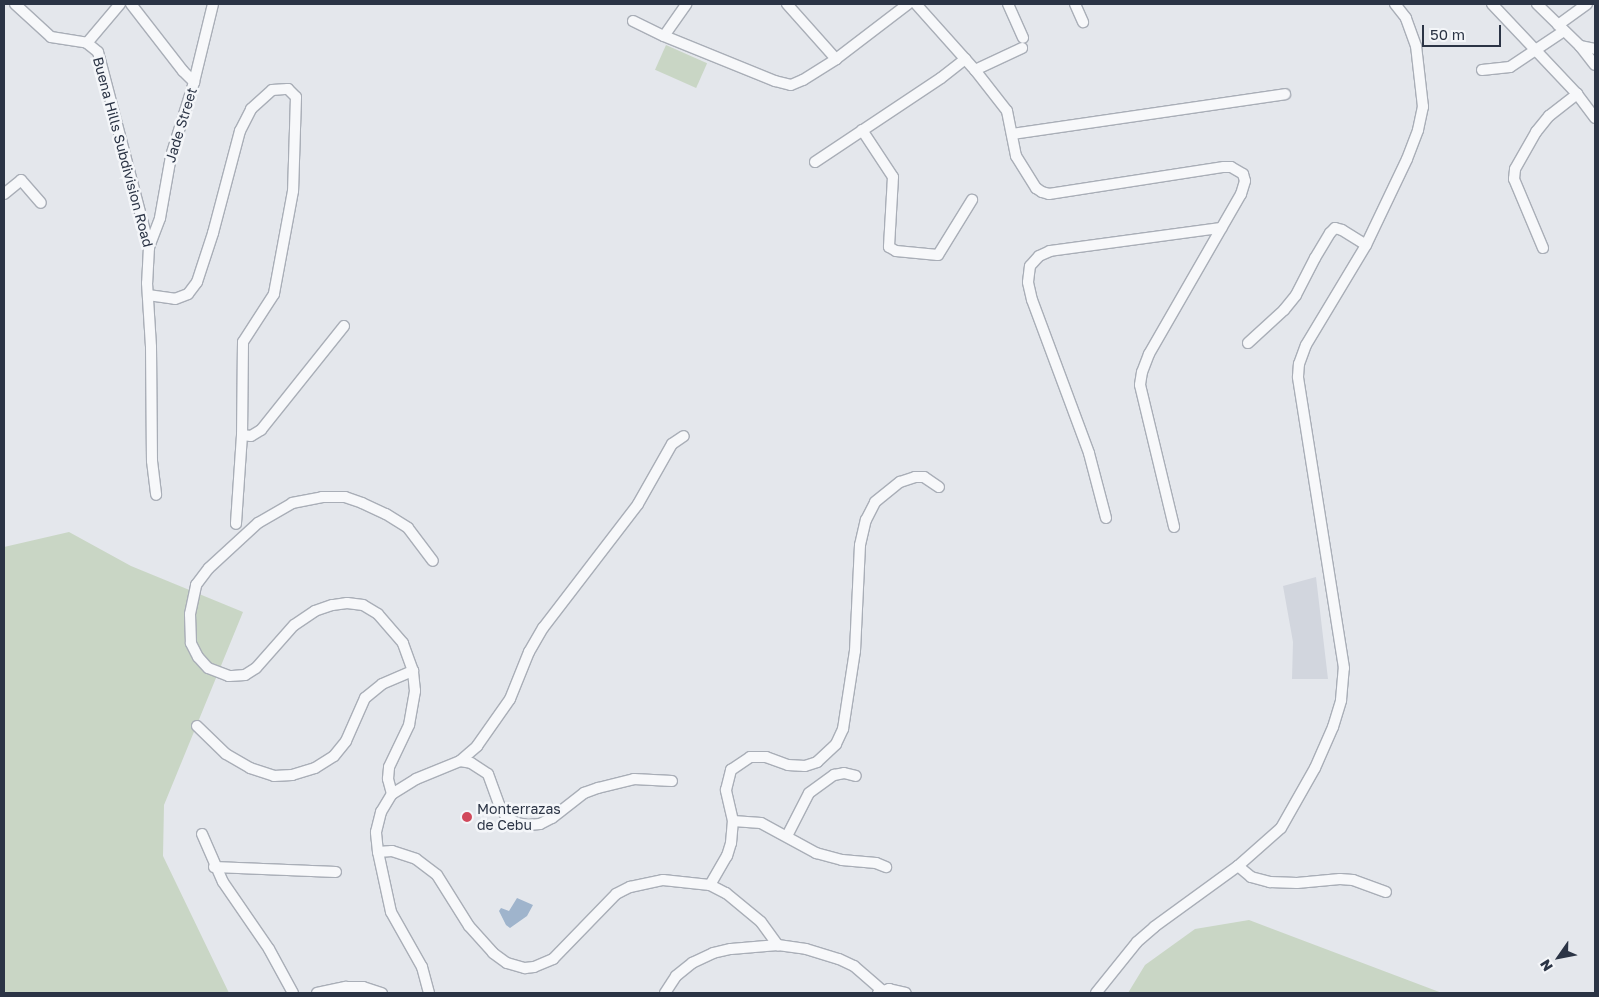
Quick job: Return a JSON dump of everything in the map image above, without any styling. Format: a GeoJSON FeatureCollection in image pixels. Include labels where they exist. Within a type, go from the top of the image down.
{"type":"FeatureCollection","features":[{"type":"Feature","properties":{"kind":"street"},"geometry":{"type":"LineString","coordinates":[[22,6],[51,37],[87,43],[120,4]]}},
{"type":"Feature","properties":{"kind":"street"},"geometry":{"type":"LineString","coordinates":[[131,4],[183,71],[194,82]]}},
{"type":"Feature","properties":{"kind":"street","name":"Jade Street"},"geometry":{"type":"LineString","coordinates":[[149,247],[160,218],[170,156],[194,82],[213,4]]}},
{"type":"Feature","properties":{"kind":"street"},"geometry":{"type":"LineString","coordinates":[[664,36],[686,4]]}},
{"type":"Feature","properties":{"kind":"street"},"geometry":{"type":"LineString","coordinates":[[787,4],[836,59]]}},
{"type":"Feature","properties":{"kind":"street"},"geometry":{"type":"LineString","coordinates":[[633,21],[664,36],[784,84],[797,83],[836,59],[908,4]]}},
{"type":"Feature","properties":{"kind":"street"},"geometry":{"type":"LineString","coordinates":[[916,4],[975,70],[1007,111],[1016,156],[1036,188],[1042,192],[1049,194],[1224,167],[1238,170],[1243,174],[1244,188],[1149,354],[1142,372],[1140,386],[1174,527]]}},
{"type":"Feature","properties":{"kind":"street"},"geometry":{"type":"LineString","coordinates":[[975,70],[1022,43],[1008,4]]}},
{"type":"Feature","properties":{"kind":"street"},"geometry":{"type":"LineString","coordinates":[[1075,4],[1083,22]]}},
{"type":"Feature","properties":{"kind":"street"},"geometry":{"type":"LineString","coordinates":[[1096,993],[1137,942],[1154,926],[1238,866],[1280,828],[1315,768],[1333,727],[1341,700],[1344,668],[1298,378],[1299,364],[1306,345],[1366,245],[1407,159],[1418,130],[1423,107],[1416,46],[1406,18],[1395,4]]}},
{"type":"Feature","properties":{"kind":"street"},"geometry":{"type":"LineString","coordinates":[[1492,4],[1577,94],[1595,118]]}},
{"type":"Feature","properties":{"kind":"street"},"geometry":{"type":"LineString","coordinates":[[1537,4],[1580,46],[1595,65]]}},
{"type":"Feature","properties":{"kind":"street"},"geometry":{"type":"LineString","coordinates":[[1482,70],[1510,67],[1536,50],[1587,4]]}},
{"type":"Feature","properties":{"kind":"street","name":"Buena Hills Subdivision Road"},"geometry":{"type":"LineString","coordinates":[[87,43],[98,52],[149,247],[148,295],[152,461],[156,495]]}},
{"type":"Feature","properties":{"kind":"street"},"geometry":{"type":"LineString","coordinates":[[1580,46],[1595,49]]}},
{"type":"Feature","properties":{"kind":"street"},"geometry":{"type":"LineString","coordinates":[[815,162],[965,59]]}},
{"type":"Feature","properties":{"kind":"street"},"geometry":{"type":"LineString","coordinates":[[148,295],[176,299],[188,294],[197,282],[213,233],[240,131],[251,109],[272,90],[288,89],[296,97],[294,191],[274,294],[243,342],[242,435],[236,524]]}},
{"type":"Feature","properties":{"kind":"street"},"geometry":{"type":"LineString","coordinates":[[1012,134],[1285,94]]}},
{"type":"Feature","properties":{"kind":"street"},"geometry":{"type":"LineString","coordinates":[[1543,248],[1514,179],[1515,169],[1536,132],[1549,116],[1577,94]]}},
{"type":"Feature","properties":{"kind":"street"},"geometry":{"type":"LineString","coordinates":[[862,130],[893,177],[889,247],[896,251],[938,255],[972,200]]}},
{"type":"Feature","properties":{"kind":"street"},"geometry":{"type":"LineString","coordinates":[[4,194],[21,180],[41,203]]}},
{"type":"Feature","properties":{"kind":"street"},"geometry":{"type":"LineString","coordinates":[[1106,518],[1090,454],[1032,300],[1028,282],[1030,266],[1039,256],[1050,251],[1221,228]]}},
{"type":"Feature","properties":{"kind":"street"},"geometry":{"type":"LineString","coordinates":[[1248,343],[1284,310],[1296,295],[1315,258],[1335,228],[1342,230],[1366,245]]}},
{"type":"Feature","properties":{"kind":"street"},"geometry":{"type":"LineString","coordinates":[[242,435],[251,436],[261,430],[344,326]]}},
{"type":"Feature","properties":{"kind":"street"},"geometry":{"type":"LineString","coordinates":[[429,993],[422,967],[390,912],[378,852],[377,823],[392,794],[416,779],[460,761],[477,746],[510,699],[529,652],[543,628],[638,504],[672,444],[684,436]]}},
{"type":"Feature","properties":{"kind":"street"},"geometry":{"type":"LineString","coordinates":[[710,885],[728,856],[731,843],[733,821],[726,790],[726,780],[731,770],[749,754],[766,757],[788,765],[805,766],[817,762],[836,744],[843,729],[855,651],[860,545],[866,520],[875,502],[900,482],[924,478],[939,487]]}},
{"type":"Feature","properties":{"kind":"street"},"geometry":{"type":"LineString","coordinates":[[392,794],[388,779],[389,767],[409,725],[415,691],[413,671],[403,643],[378,614],[363,605],[347,603],[332,605],[314,611],[294,625],[256,668],[245,674],[229,676],[208,668],[198,657],[191,643],[190,614],[196,585],[209,568],[258,523],[292,503],[322,497],[345,498],[362,503],[386,514],[408,528],[433,561]]}},
{"type":"Feature","properties":{"kind":"street"},"geometry":{"type":"LineString","coordinates":[[197,726],[226,754],[250,768],[274,776],[292,775],[315,768],[334,756],[346,741],[365,698],[382,684],[413,671]]}},
{"type":"Feature","properties":{"kind":"street"},"geometry":{"type":"LineString","coordinates":[[460,761],[472,763],[488,774],[499,806],[506,816],[516,822],[528,825],[540,824],[552,818],[584,793],[598,788],[634,779],[672,781]]}},
{"type":"Feature","properties":{"kind":"street"},"geometry":{"type":"LineString","coordinates":[[787,836],[803,801],[815,787],[834,775],[844,773],[856,776]]}},
{"type":"Feature","properties":{"kind":"street"},"geometry":{"type":"LineString","coordinates":[[733,821],[761,823],[816,853],[842,860],[876,863],[886,867]]}},
{"type":"Feature","properties":{"kind":"street"},"geometry":{"type":"LineString","coordinates":[[202,834],[214,867],[236,903],[269,949],[293,993]]}},
{"type":"Feature","properties":{"kind":"street"},"geometry":{"type":"LineString","coordinates":[[378,852],[392,851],[416,859],[437,875],[469,926],[493,953],[507,963],[525,968],[534,967],[553,958],[570,943],[606,903],[630,887],[663,880],[710,885],[726,893],[761,922],[778,945]]}},
{"type":"Feature","properties":{"kind":"street"},"geometry":{"type":"LineString","coordinates":[[1238,866],[1251,877],[1270,882],[1297,883],[1340,879],[1353,880],[1386,892]]}},
{"type":"Feature","properties":{"kind":"street"},"geometry":{"type":"LineString","coordinates":[[214,867],[336,872]]}},
{"type":"Feature","properties":{"kind":"street"},"geometry":{"type":"LineString","coordinates":[[665,993],[676,976],[692,963],[713,953],[731,949],[778,945],[806,949],[839,959],[854,966],[880,992],[889,989],[906,993]]}},
{"type":"Feature","properties":{"kind":"street"},"geometry":{"type":"LineString","coordinates":[[317,993],[363,987],[382,993]]}},
{"type":"Feature","properties":{"kind":"shaded area"},"geometry":{"type":"Polygon","coordinates":[[[1316,577],[1328,679],[1292,679],[1293,642],[1283,586],[1316,577]]]}},
{"type":"Feature","properties":{"kind":"green space"},"geometry":{"type":"Polygon","coordinates":[[[666,45],[707,63],[696,88],[655,70],[666,45]]]}},
{"type":"Feature","properties":{"kind":"green space"},"geometry":{"type":"Polygon","coordinates":[[[69,532],[131,566],[243,612],[164,805],[163,856],[229,993],[4,993],[4,547],[69,532]]]}},
{"type":"Feature","properties":{"kind":"green space"},"geometry":{"type":"Polygon","coordinates":[[[1249,920],[1442,993],[1128,993],[1145,965],[1195,929],[1249,920]]]}},
{"type":"Feature","properties":{"kind":"water"},"geometry":{"type":"Polygon","coordinates":[[[517,898],[533,905],[527,916],[510,928],[506,925],[499,911],[501,908],[509,911],[517,898]]]}},
{"type":"Feature","properties":{"kind":"place","name":"Monterrazas de Cebu"},"geometry":{"type":"Point","coordinates":[467,817]}}]}
